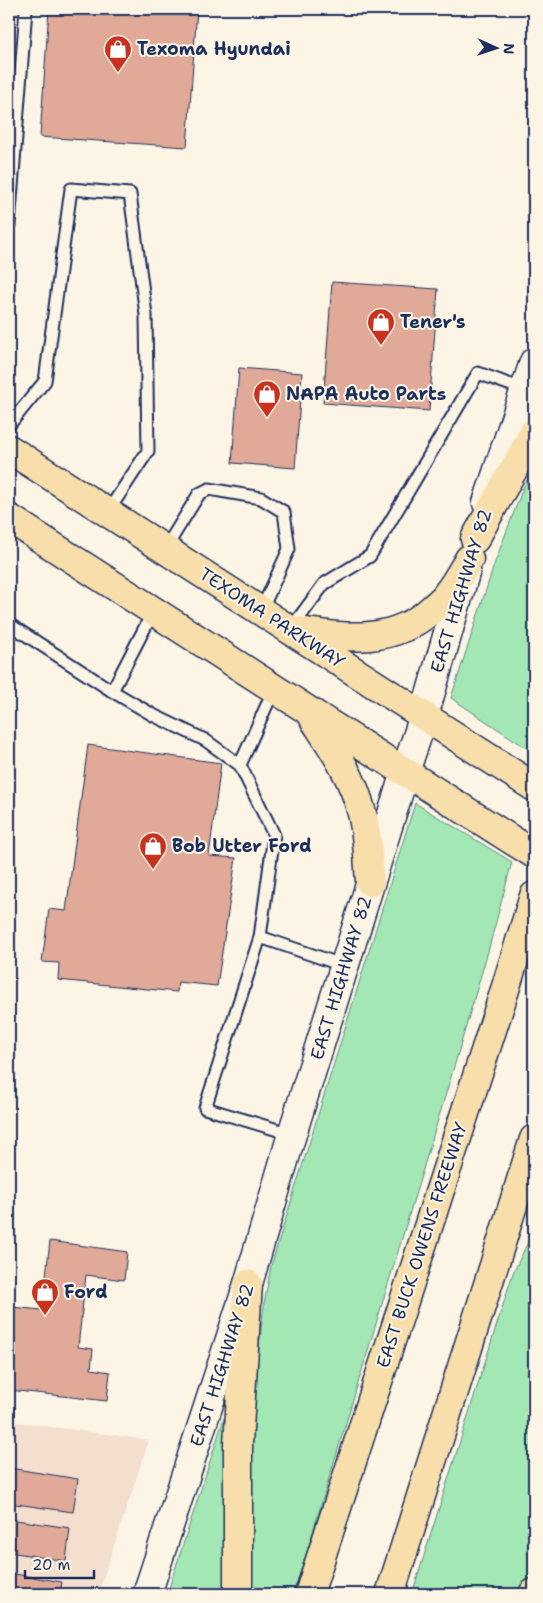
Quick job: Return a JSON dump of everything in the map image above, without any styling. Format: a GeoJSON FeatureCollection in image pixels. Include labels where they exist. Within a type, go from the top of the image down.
{"type":"FeatureCollection","features":[{"type":"Feature","properties":{"kind":"main road","name":"EAST HIGHWAY 82"},"geometry":{"type":"LineString","coordinates":[[148,1594],[248,1284],[370,882],[424,716],[472,549],[534,362]]}},
{"type":"Feature","properties":{"kind":"main road"},"geometry":{"type":"LineString","coordinates":[[290,630],[332,636],[366,637],[397,631],[422,618],[446,596],[534,432]]}},
{"type":"Feature","properties":{"kind":"main road","name":"TEXOMA PARKWAY"},"geometry":{"type":"LineString","coordinates":[[9,449],[534,787]]}},
{"type":"Feature","properties":{"kind":"main road"},"geometry":{"type":"LineString","coordinates":[[9,518],[153,612],[534,854]]}},
{"type":"Feature","properties":{"kind":"main road"},"geometry":{"type":"LineString","coordinates":[[309,711],[349,778],[361,809],[367,837],[370,882]]}},
{"type":"Feature","properties":{"kind":"main road","name":"EAST BUCK OWENS FREEWAY"},"geometry":{"type":"LineString","coordinates":[[309,1594],[534,896]]}},
{"type":"Feature","properties":{"kind":"main road"},"geometry":{"type":"LineString","coordinates":[[390,1594],[534,1139]]}},
{"type":"Feature","properties":{"kind":"main road"},"geometry":{"type":"LineString","coordinates":[[238,1594],[238,1444],[248,1284]]}},
{"type":"Feature","properties":{"kind":"lane"},"geometry":{"type":"LineString","coordinates":[[9,225],[26,9]]}},
{"type":"Feature","properties":{"kind":"lane"},"geometry":{"type":"LineString","coordinates":[[9,425],[45,381],[71,189],[130,194],[146,315],[148,451],[107,513]]}},
{"type":"Feature","properties":{"kind":"lane"},"geometry":{"type":"LineString","coordinates":[[290,630],[324,584],[370,556],[478,373],[525,390]]}},
{"type":"Feature","properties":{"kind":"lane"},"geometry":{"type":"LineString","coordinates":[[165,549],[199,494],[209,489],[261,498],[284,512],[289,549],[262,611]]}},
{"type":"Feature","properties":{"kind":"lane"},"geometry":{"type":"LineString","coordinates":[[112,691],[153,612]]}},
{"type":"Feature","properties":{"kind":"lane"},"geometry":{"type":"LineString","coordinates":[[9,624],[112,691],[153,715],[205,740],[240,765],[274,835],[260,937],[205,1108],[292,1134]]}},
{"type":"Feature","properties":{"kind":"lane"},"geometry":{"type":"LineString","coordinates":[[240,765],[274,689]]}},
{"type":"Feature","properties":{"kind":"lane"},"geometry":{"type":"LineString","coordinates":[[260,937],[345,966]]}},
{"type":"Feature","properties":{"kind":"shaded area"},"geometry":{"type":"Polygon","coordinates":[[[9,1421],[149,1440],[98,1594],[9,1594],[9,1421]]]}},
{"type":"Feature","properties":{"kind":"green space"},"geometry":{"type":"Polygon","coordinates":[[[534,467],[534,753],[451,698],[495,562],[523,488],[534,467]]]}},
{"type":"Feature","properties":{"kind":"green space"},"geometry":{"type":"Polygon","coordinates":[[[415,803],[512,862],[454,1067],[294,1594],[251,1594],[250,1423],[264,1304],[271,1266],[415,803]]]}},
{"type":"Feature","properties":{"kind":"green space"},"geometry":{"type":"Polygon","coordinates":[[[534,1230],[534,1581],[525,1594],[412,1594],[513,1273],[534,1230]]]}},
{"type":"Feature","properties":{"kind":"green space"},"geometry":{"type":"Polygon","coordinates":[[[224,1418],[230,1419],[229,1594],[167,1594],[224,1418]]]}},
{"type":"Feature","properties":{"kind":"building","name":"Texoma Hyundai"},"geometry":{"type":"Polygon","coordinates":[[[49,9],[197,9],[187,147],[40,137],[49,9]]]}},
{"type":"Feature","properties":{"kind":"building","name":"Tener's"},"geometry":{"type":"Polygon","coordinates":[[[332,282],[438,289],[429,411],[323,403],[332,282]]]}},
{"type":"Feature","properties":{"kind":"building","name":"NAPA Auto Parts"},"geometry":{"type":"Polygon","coordinates":[[[239,368],[302,373],[295,468],[232,463],[239,368]]]}},
{"type":"Feature","properties":{"kind":"building","name":"Bob Utter Ford"},"geometry":{"type":"Polygon","coordinates":[[[88,745],[221,763],[209,856],[236,858],[217,986],[178,982],[177,992],[58,980],[59,963],[42,962],[49,909],[66,911],[88,745]]]}},
{"type":"Feature","properties":{"kind":"building","name":"Ford"},"geometry":{"type":"Polygon","coordinates":[[[50,1241],[127,1252],[124,1280],[86,1275],[78,1347],[93,1349],[91,1369],[110,1372],[107,1401],[9,1390],[9,1322],[11,1307],[42,1310],[50,1241]]]}},
{"type":"Feature","properties":{"kind":"building"},"geometry":{"type":"Polygon","coordinates":[[[9,1468],[78,1479],[73,1512],[9,1503],[9,1468]]]}},
{"type":"Feature","properties":{"kind":"building"},"geometry":{"type":"Polygon","coordinates":[[[9,1519],[70,1528],[66,1561],[9,1552],[9,1519]]]}},
{"type":"Feature","properties":{"kind":"building"},"geometry":{"type":"Polygon","coordinates":[[[9,1573],[62,1582],[60,1594],[9,1594],[9,1573]]]}},
{"type":"Feature","properties":{"kind":"place","name":"Texoma Hyundai"},"geometry":{"type":"Point","coordinates":[118,73]}},
{"type":"Feature","properties":{"kind":"place","name":"Tener's"},"geometry":{"type":"Point","coordinates":[381,346]}},
{"type":"Feature","properties":{"kind":"place","name":"NAPA Auto Parts"},"geometry":{"type":"Point","coordinates":[267,418]}},
{"type":"Feature","properties":{"kind":"place","name":"Bob Utter Ford"},"geometry":{"type":"Point","coordinates":[153,870]}},
{"type":"Feature","properties":{"kind":"place","name":"Ford"},"geometry":{"type":"Point","coordinates":[45,1316]}}]}
